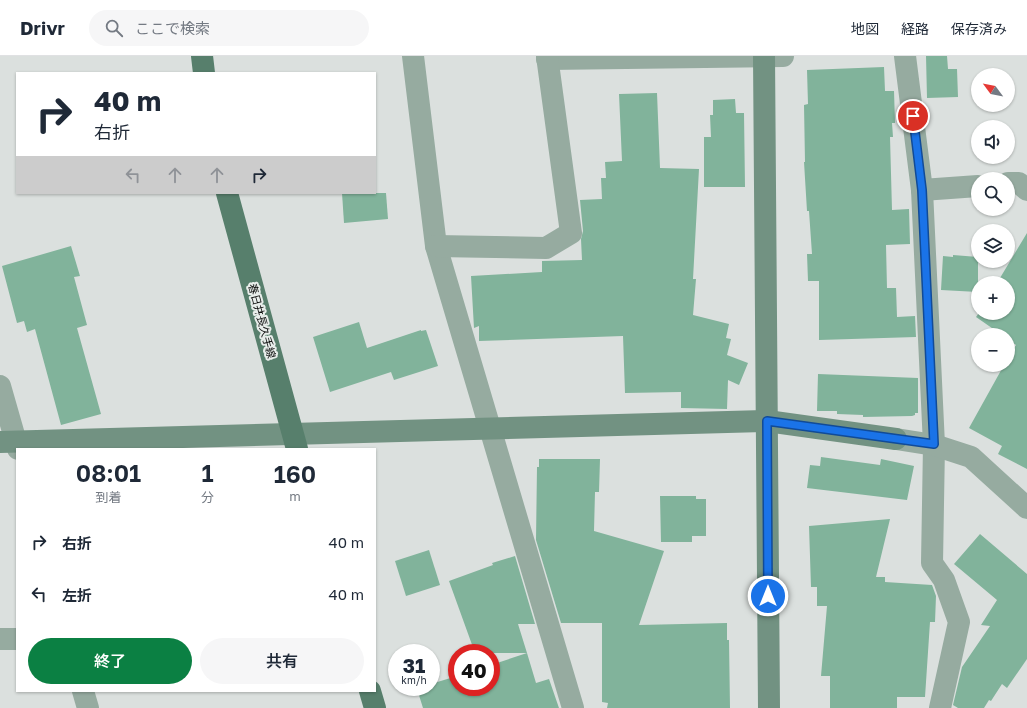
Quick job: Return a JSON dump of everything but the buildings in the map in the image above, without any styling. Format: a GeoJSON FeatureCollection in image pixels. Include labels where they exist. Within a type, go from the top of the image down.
{"type":"FeatureCollection","features":[{"type":"Feature","properties":{"kind":"main road"},"geometry":{"type":"LineString","coordinates":[[202,56],[204,72]]}},
{"type":"Feature","properties":{"kind":"main road","name":"春日井長久手線"},"geometry":{"type":"LineString","coordinates":[[227,194],[295,442]]}},
{"type":"Feature","properties":{"kind":"main road"},"geometry":{"type":"LineString","coordinates":[[370,692],[375,708]]}},
{"type":"Feature","properties":{"kind":"street"},"geometry":{"type":"LineString","coordinates":[[413,56],[436,246],[573,708]]}},
{"type":"Feature","properties":{"kind":"street"},"geometry":{"type":"LineString","coordinates":[[436,246],[546,248],[571,233],[547,57],[771,56],[767,421],[769,708]]}},
{"type":"Feature","properties":{"kind":"street"},"geometry":{"type":"LineString","coordinates":[[906,56],[922,190],[934,444],[932,563],[944,580],[959,622],[940,708]]}},
{"type":"Feature","properties":{"kind":"street"},"geometry":{"type":"LineString","coordinates":[[1015,182],[1019,182],[1027,190]]}},
{"type":"Feature","properties":{"kind":"street"},"geometry":{"type":"LineString","coordinates":[[922,190],[971,186]]}},
{"type":"Feature","properties":{"kind":"street"},"geometry":{"type":"LineString","coordinates":[[0,386],[11,444],[295,442],[490,429],[767,421],[934,444],[972,457],[1027,508]]}},
{"type":"Feature","properties":{"kind":"street"},"geometry":{"type":"LineString","coordinates":[[0,639],[16,639]]}},
{"type":"Feature","properties":{"kind":"street"},"geometry":{"type":"LineString","coordinates":[[83,692],[88,708]]}},
{"type":"Feature","properties":{"kind":"route"},"geometry":{"type":"LineString","coordinates":[[768,596],[767,421],[934,444],[922,190],[913,116]]}}]}
